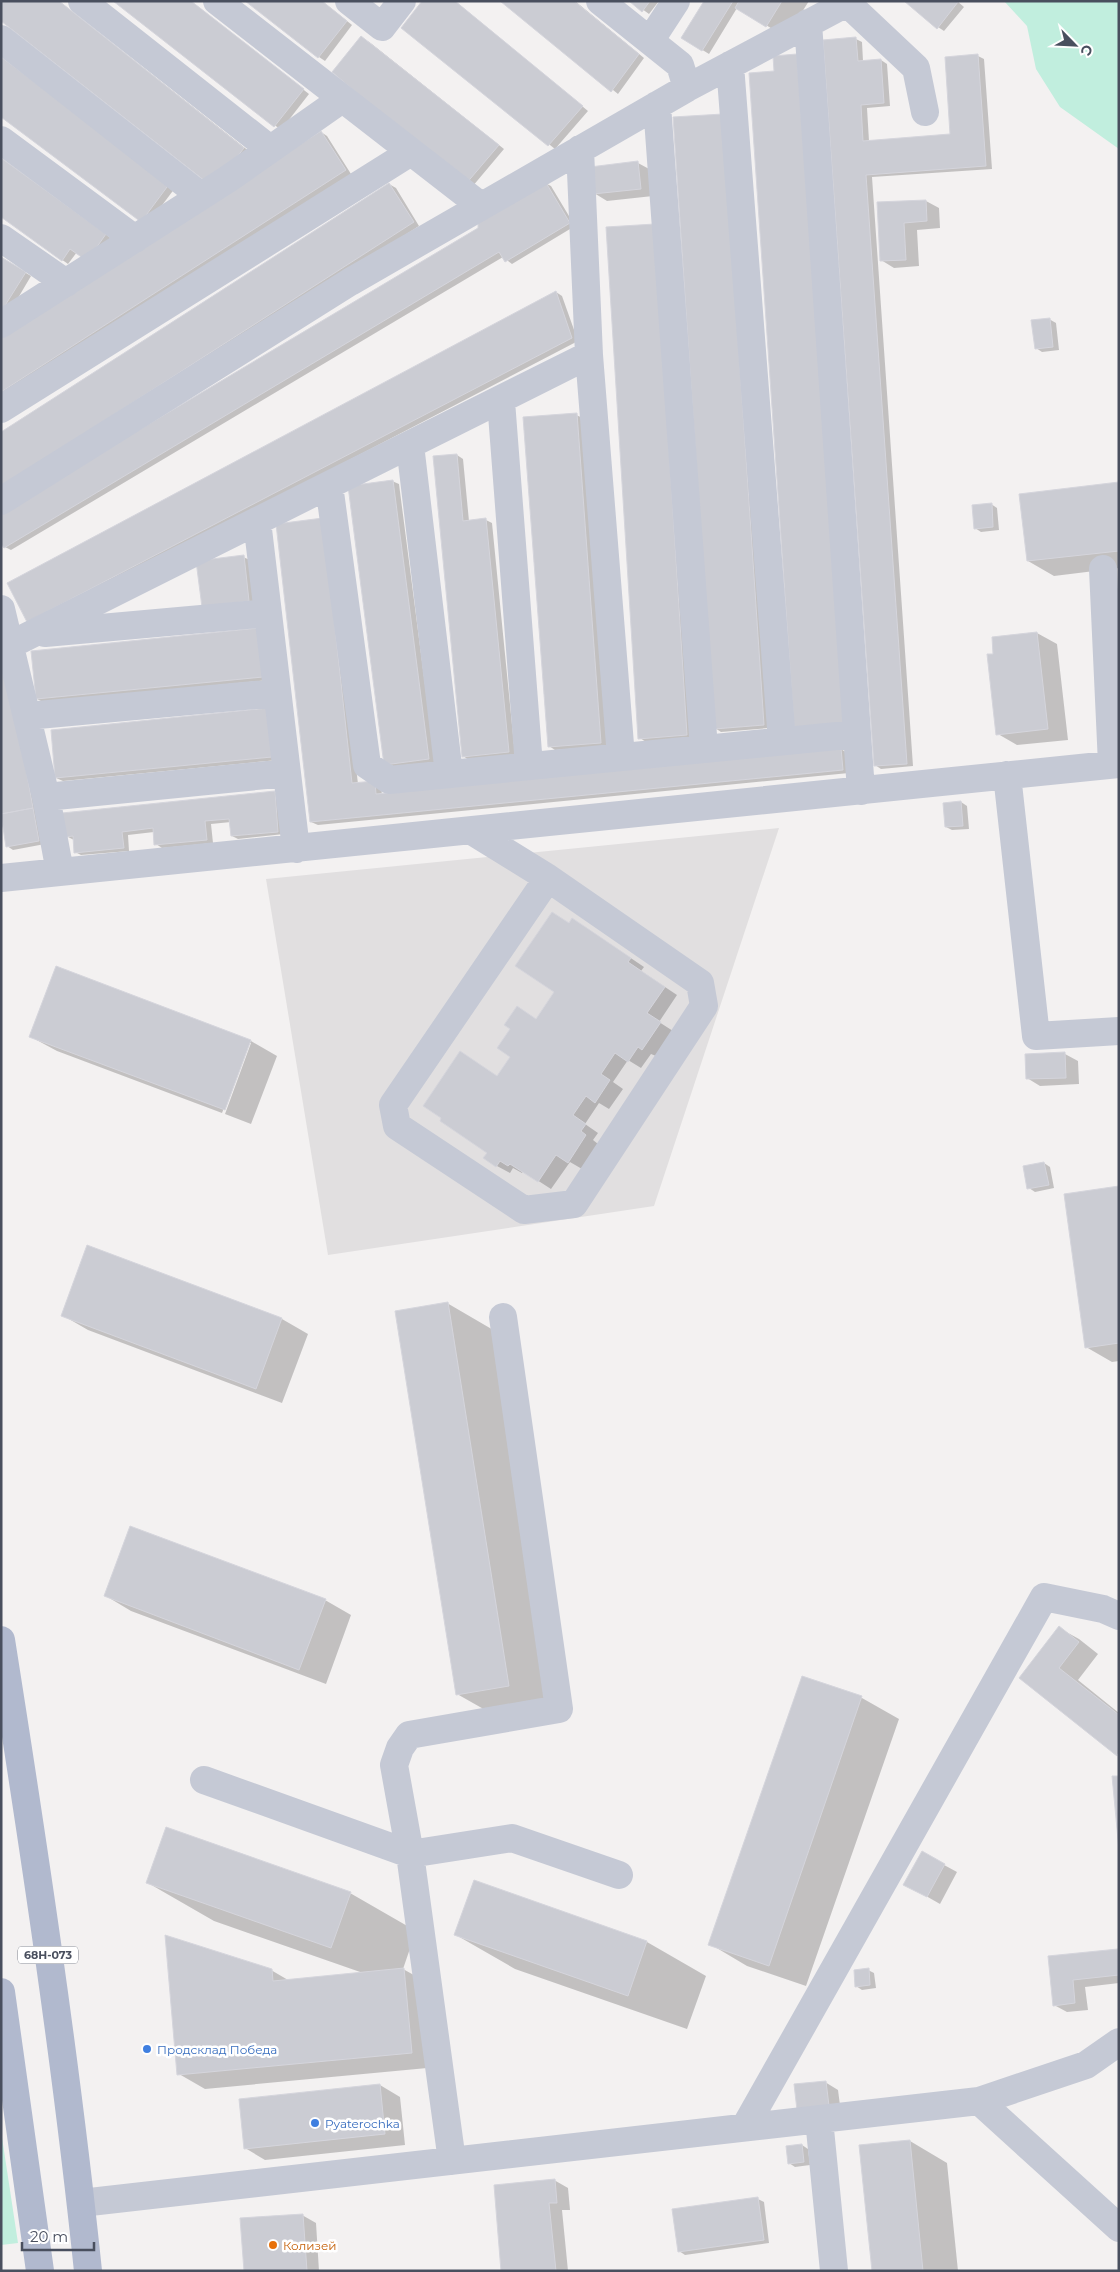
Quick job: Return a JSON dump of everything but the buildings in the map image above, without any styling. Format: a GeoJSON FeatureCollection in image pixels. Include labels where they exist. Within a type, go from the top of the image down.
{"type":"FeatureCollection","features":[{"type":"Feature","properties":{"kind":"main road","name":"68Н-073"},"geometry":{"type":"LineString","coordinates":[[1,1640],[28,1814],[81,2202],[88,2271]]}},
{"type":"Feature","properties":{"kind":"main road"},"geometry":{"type":"LineString","coordinates":[[1,1992],[40,2271]]}},
{"type":"Feature","properties":{"kind":"lane"},"geometry":{"type":"LineString","coordinates":[[82,1],[270,149]]}},
{"type":"Feature","properties":{"kind":"lane"},"geometry":{"type":"LineString","coordinates":[[217,1],[481,206]]}},
{"type":"Feature","properties":{"kind":"lane"},"geometry":{"type":"LineString","coordinates":[[349,1],[382,27],[402,1]]}},
{"type":"Feature","properties":{"kind":"lane"},"geometry":{"type":"LineString","coordinates":[[600,1],[680,65],[686,88]]}},
{"type":"Feature","properties":{"kind":"lane"},"geometry":{"type":"LineString","coordinates":[[650,41],[676,1]]}},
{"type":"Feature","properties":{"kind":"lane"},"geometry":{"type":"LineString","coordinates":[[1,502],[350,282],[686,88],[847,2],[916,68],[925,112]]}},
{"type":"Feature","properties":{"kind":"lane"},"geometry":{"type":"LineString","coordinates":[[808,23],[861,791]]}},
{"type":"Feature","properties":{"kind":"lane"},"geometry":{"type":"LineString","coordinates":[[1,39],[201,196]]}},
{"type":"Feature","properties":{"kind":"lane"},"geometry":{"type":"LineString","coordinates":[[730,65],[782,741]]}},
{"type":"Feature","properties":{"kind":"lane"},"geometry":{"type":"LineString","coordinates":[[1,324],[201,196],[342,99]]}},
{"type":"Feature","properties":{"kind":"lane"},"geometry":{"type":"LineString","coordinates":[[656,105],[704,749]]}},
{"type":"Feature","properties":{"kind":"lane"},"geometry":{"type":"LineString","coordinates":[[1,140],[135,239]]}},
{"type":"Feature","properties":{"kind":"lane"},"geometry":{"type":"LineString","coordinates":[[580,149],[590,355],[620,757]]}},
{"type":"Feature","properties":{"kind":"lane"},"geometry":{"type":"LineString","coordinates":[[1,409],[411,152]]}},
{"type":"Feature","properties":{"kind":"lane"},"geometry":{"type":"LineString","coordinates":[[1,238],[66,283]]}},
{"type":"Feature","properties":{"kind":"lane"},"geometry":{"type":"LineString","coordinates":[[20,640],[590,355]]}},
{"type":"Feature","properties":{"kind":"lane"},"geometry":{"type":"LineString","coordinates":[[501,401],[529,766]]}},
{"type":"Feature","properties":{"kind":"lane"},"geometry":{"type":"LineString","coordinates":[[410,445],[449,774]]}},
{"type":"Feature","properties":{"kind":"lane"},"geometry":{"type":"LineString","coordinates":[[329,485],[367,765],[389,780],[857,734]]}},
{"type":"Feature","properties":{"kind":"lane"},"geometry":{"type":"LineString","coordinates":[[257,521],[296,849]]}},
{"type":"Feature","properties":{"kind":"lane"},"geometry":{"type":"LineString","coordinates":[[1,878],[1115,764],[1103,569]]}},
{"type":"Feature","properties":{"kind":"lane"},"geometry":{"type":"LineString","coordinates":[[1,609],[20,640],[27,716],[46,797],[60,872]]}},
{"type":"Feature","properties":{"kind":"lane"},"geometry":{"type":"LineString","coordinates":[[20,640],[268,613]]}},
{"type":"Feature","properties":{"kind":"lane"},"geometry":{"type":"LineString","coordinates":[[27,716],[278,693]]}},
{"type":"Feature","properties":{"kind":"lane"},"geometry":{"type":"LineString","coordinates":[[46,797],[287,773]]}},
{"type":"Feature","properties":{"kind":"lane"},"geometry":{"type":"LineString","coordinates":[[1007,776],[1036,1036],[1119,1031]]}},
{"type":"Feature","properties":{"kind":"lane"},"geometry":{"type":"LineString","coordinates":[[472,831],[548,878],[700,983],[704,1006],[574,1204],[524,1210],[397,1126],[394,1105],[548,878]]}},
{"type":"Feature","properties":{"kind":"lane"},"geometry":{"type":"LineString","coordinates":[[452,2161],[410,1854],[394,1764],[400,1748],[409,1735],[559,1709],[503,1317]]}},
{"type":"Feature","properties":{"kind":"lane"},"geometry":{"type":"LineString","coordinates":[[745,2127],[1044,1597],[1102,1609],[1119,1616]]}},
{"type":"Feature","properties":{"kind":"lane"},"geometry":{"type":"LineString","coordinates":[[1083,1605],[1119,1599]]}},
{"type":"Feature","properties":{"kind":"lane"},"geometry":{"type":"LineString","coordinates":[[204,1780],[410,1854],[512,1838],[619,1875]]}},
{"type":"Feature","properties":{"kind":"lane"},"geometry":{"type":"LineString","coordinates":[[81,2202],[979,2101],[1086,2064],[1119,2042]]}},
{"type":"Feature","properties":{"kind":"lane"},"geometry":{"type":"LineString","coordinates":[[979,2101],[1119,2228]]}},
{"type":"Feature","properties":{"kind":"lane"},"geometry":{"type":"LineString","coordinates":[[820,2119],[834,2271]]}},
{"type":"Feature","properties":{"kind":"shaded area"},"geometry":{"type":"Polygon","coordinates":[[[779,828],[654,1206],[328,1255],[266,879],[779,828]]]}},
{"type":"Feature","properties":{"kind":"green space"},"geometry":{"type":"Polygon","coordinates":[[[1004,1],[1119,1],[1119,149],[1060,107],[1036,69],[1027,26],[1004,1]]]}},
{"type":"Feature","properties":{"kind":"green space"},"geometry":{"type":"Polygon","coordinates":[[[1,2131],[18,2243],[1,2245],[1,2131]]]}},
{"type":"Feature","properties":{"kind":"place","name":"Продсклад Победа"},"geometry":{"type":"Point","coordinates":[147,2049]}},
{"type":"Feature","properties":{"kind":"place","name":"Pyaterochka"},"geometry":{"type":"Point","coordinates":[315,2123]}},
{"type":"Feature","properties":{"kind":"place","name":"Колизей"},"geometry":{"type":"Point","coordinates":[273,2245]}}]}
